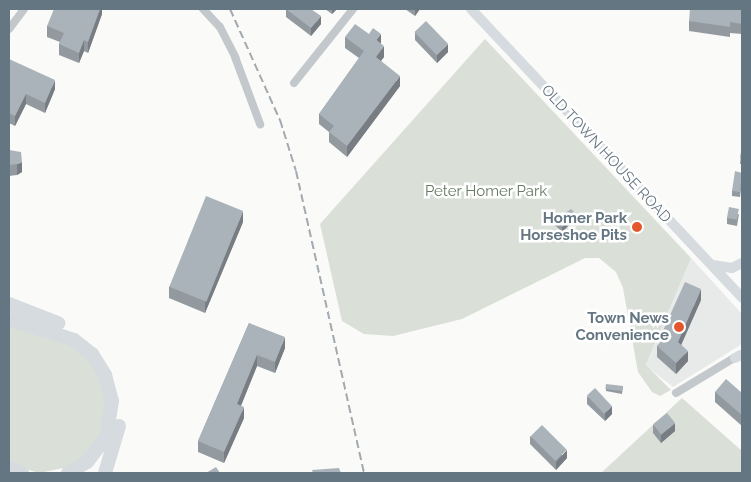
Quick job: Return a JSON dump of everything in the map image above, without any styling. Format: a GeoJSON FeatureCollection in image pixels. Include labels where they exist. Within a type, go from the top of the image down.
{"type":"FeatureCollection","features":[{"type":"Feature","properties":{"kind":"highway"},"geometry":{"type":"LineString","coordinates":[[9,304],[76,331],[109,363],[118,385],[121,412],[104,473]]}},
{"type":"Feature","properties":{"kind":"highway"},"geometry":{"type":"LineString","coordinates":[[9,319],[74,340],[92,354],[106,375],[112,409],[106,438],[88,462],[68,473]]}},
{"type":"Feature","properties":{"kind":"highway"},"geometry":{"type":"LineString","coordinates":[[9,468],[22,473]]}},
{"type":"Feature","properties":{"kind":"main road","name":"OLD TOWN HOUSE ROAD"},"geometry":{"type":"LineString","coordinates":[[471,9],[742,298]]}},
{"type":"Feature","properties":{"kind":"main road"},"geometry":{"type":"LineString","coordinates":[[712,266],[732,268],[742,263]]}},
{"type":"Feature","properties":{"kind":"street"},"geometry":{"type":"LineString","coordinates":[[9,29],[24,9]]}},
{"type":"Feature","properties":{"kind":"street"},"geometry":{"type":"LineString","coordinates":[[203,9],[220,27],[235,57],[260,124]]}},
{"type":"Feature","properties":{"kind":"street"},"geometry":{"type":"LineString","coordinates":[[294,83],[353,9]]}},
{"type":"Feature","properties":{"kind":"street"},"geometry":{"type":"LineString","coordinates":[[676,393],[740,355]]}},
{"type":"Feature","properties":{"kind":"shaded area"},"geometry":{"type":"Polygon","coordinates":[[[691,258],[742,314],[742,344],[673,387],[646,366],[691,258]]]}},
{"type":"Feature","properties":{"kind":"green space","name":"Peter Homer Park"},"geometry":{"type":"Polygon","coordinates":[[[485,39],[691,258],[646,365],[671,390],[660,396],[652,392],[638,372],[623,288],[616,272],[599,258],[585,258],[462,319],[393,336],[364,334],[342,321],[320,224],[485,39]]]}},
{"type":"Feature","properties":{"kind":"green space"},"geometry":{"type":"Polygon","coordinates":[[[9,323],[74,344],[100,372],[108,406],[100,441],[73,466],[39,473],[9,464],[9,323]]]}},
{"type":"Feature","properties":{"kind":"green space"},"geometry":{"type":"Polygon","coordinates":[[[682,398],[742,451],[742,473],[601,473],[682,398]]]}},
{"type":"Feature","properties":{"kind":"building"},"geometry":{"type":"Polygon","coordinates":[[[54,9],[100,9],[88,42],[84,40],[79,53],[59,44],[64,33],[47,26],[54,9]]]}},
{"type":"Feature","properties":{"kind":"building"},"geometry":{"type":"Polygon","coordinates":[[[286,9],[311,9],[321,16],[311,28],[286,9]]]}},
{"type":"Feature","properties":{"kind":"building"},"geometry":{"type":"Polygon","coordinates":[[[690,9],[742,9],[742,24],[730,22],[730,27],[689,21],[690,9]]]}},
{"type":"Feature","properties":{"kind":"building"},"geometry":{"type":"Polygon","coordinates":[[[426,21],[448,44],[437,55],[414,32],[426,21]]]}},
{"type":"Feature","properties":{"kind":"building"},"geometry":{"type":"Polygon","coordinates":[[[355,24],[369,34],[373,28],[381,34],[376,40],[384,46],[376,57],[400,76],[347,146],[329,132],[334,126],[319,114],[364,51],[345,37],[355,24]]]}},
{"type":"Feature","properties":{"kind":"building"},"geometry":{"type":"Polygon","coordinates":[[[9,59],[55,80],[45,103],[26,94],[15,116],[9,113],[9,59]]]}},
{"type":"Feature","properties":{"kind":"building"},"geometry":{"type":"Polygon","coordinates":[[[9,150],[21,152],[22,162],[9,165],[9,150]]]}},
{"type":"Feature","properties":{"kind":"building"},"geometry":{"type":"Polygon","coordinates":[[[735,171],[742,173],[740,192],[732,191],[735,171]]]}},
{"type":"Feature","properties":{"kind":"building"},"geometry":{"type":"Polygon","coordinates":[[[206,196],[243,211],[206,302],[169,287],[206,196]]]}},
{"type":"Feature","properties":{"kind":"building"},"geometry":{"type":"Polygon","coordinates":[[[729,207],[739,209],[737,220],[727,218],[729,207]]]}},
{"type":"Feature","properties":{"kind":"building"},"geometry":{"type":"Polygon","coordinates":[[[571,209],[575,213],[562,227],[555,220],[571,209]]]}},
{"type":"Feature","properties":{"kind":"building"},"geometry":{"type":"Polygon","coordinates":[[[685,282],[701,289],[678,342],[688,351],[676,363],[657,346],[666,337],[661,335],[685,282]]]}},
{"type":"Feature","properties":{"kind":"building"},"geometry":{"type":"Polygon","coordinates":[[[249,323],[285,337],[275,362],[257,355],[237,404],[244,407],[224,452],[198,441],[249,323]]]}},
{"type":"Feature","properties":{"kind":"building"},"geometry":{"type":"Polygon","coordinates":[[[726,379],[742,393],[742,415],[715,392],[726,379]]]}},
{"type":"Feature","properties":{"kind":"building"},"geometry":{"type":"Polygon","coordinates":[[[606,384],[623,386],[622,391],[605,389],[606,384]]]}},
{"type":"Feature","properties":{"kind":"building"},"geometry":{"type":"Polygon","coordinates":[[[595,388],[612,406],[604,414],[587,396],[595,388]]]}},
{"type":"Feature","properties":{"kind":"building"},"geometry":{"type":"Polygon","coordinates":[[[667,413],[675,423],[661,434],[653,424],[667,413]]]}},
{"type":"Feature","properties":{"kind":"building"},"geometry":{"type":"Polygon","coordinates":[[[542,425],[567,450],[555,461],[531,436],[542,425]]]}},
{"type":"Feature","properties":{"kind":"building"},"geometry":{"type":"Polygon","coordinates":[[[216,467],[220,473],[206,473],[216,467]]]}},
{"type":"Feature","properties":{"kind":"building"},"geometry":{"type":"Polygon","coordinates":[[[339,468],[341,473],[313,473],[312,470],[339,468]]]}},
{"type":"Feature","properties":{"kind":"railway"},"geometry":{"type":"LineString","coordinates":[[230,9],[280,120],[296,171],[364,473]]}},
{"type":"Feature","properties":{"kind":"place","name":"Homer Park Horseshoe Pits"},"geometry":{"type":"Point","coordinates":[637,227]}},
{"type":"Feature","properties":{"kind":"place","name":"Town News Convenience"},"geometry":{"type":"Point","coordinates":[679,327]}}]}
